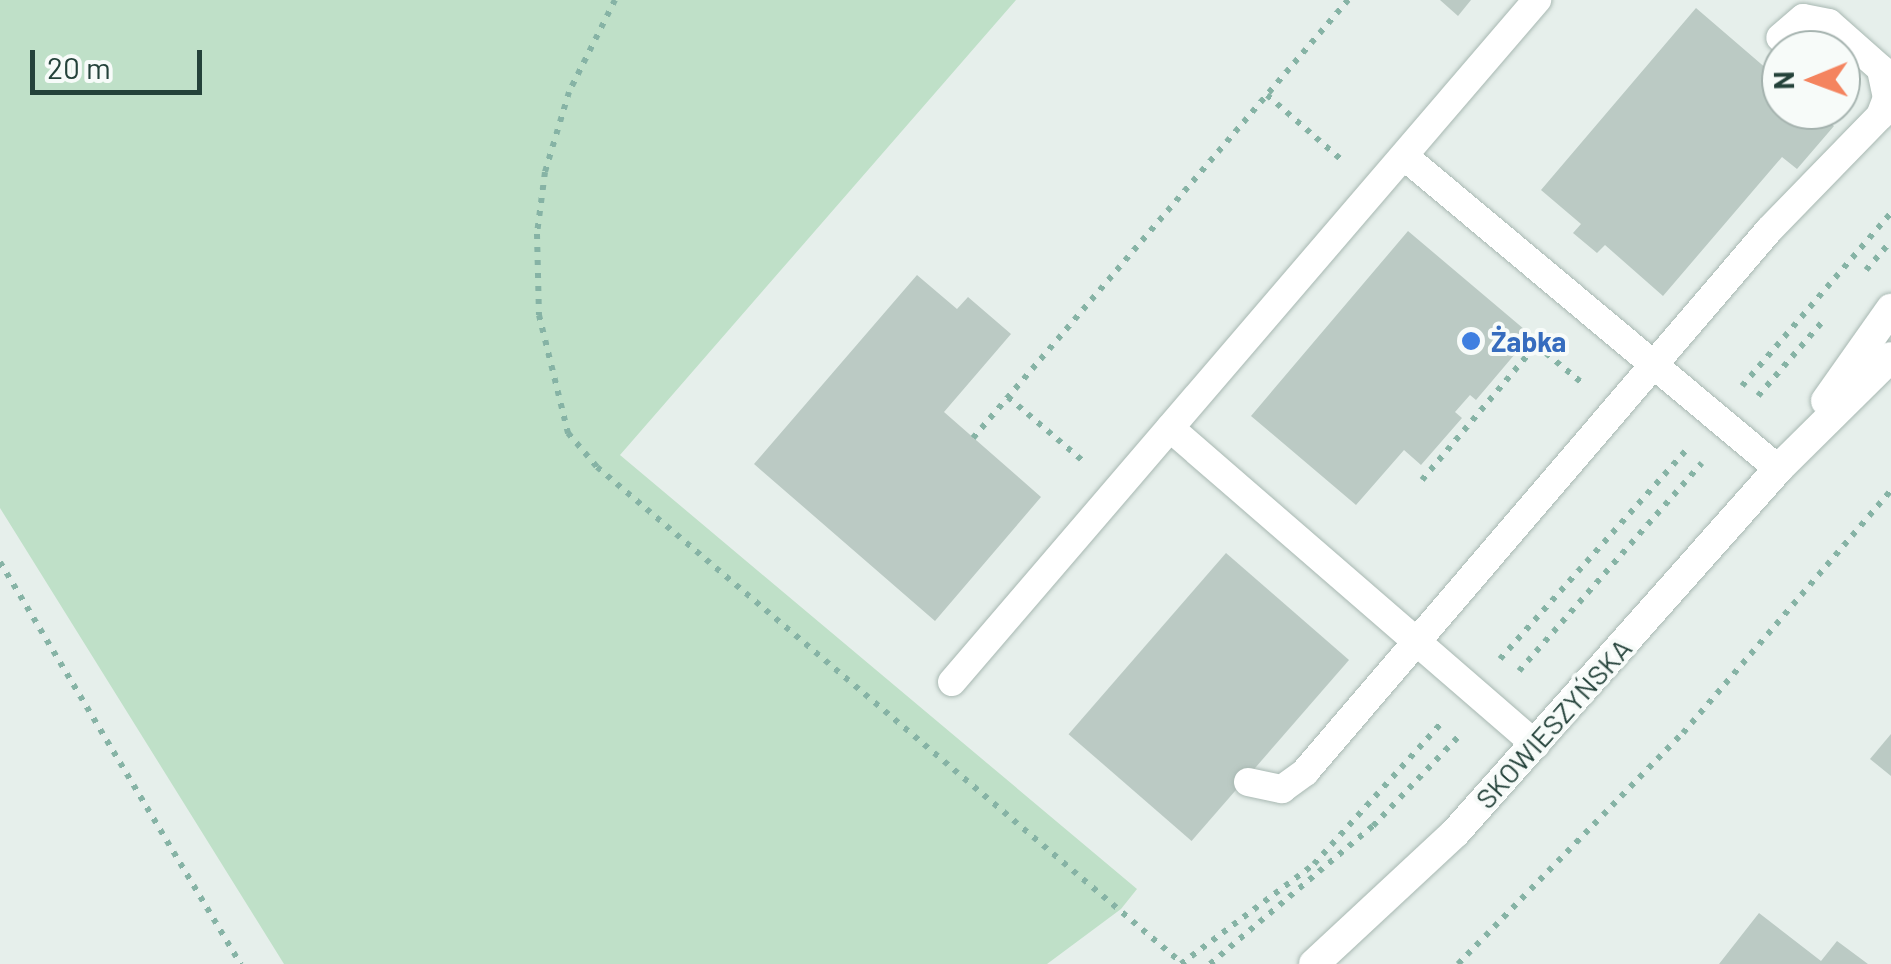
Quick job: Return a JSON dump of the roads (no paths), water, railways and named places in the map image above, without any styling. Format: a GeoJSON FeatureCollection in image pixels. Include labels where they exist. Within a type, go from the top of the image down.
{"type":"FeatureCollection","features":[{"type":"Feature","properties":{"kind":"street","name":"SKOWIESZYŃSKA"},"geometry":{"type":"LineString","coordinates":[[1778,469],[1891,309]]}},
{"type":"Feature","properties":{"kind":"street","name":"SKOWIESZYŃSKA"},"geometry":{"type":"LineString","coordinates":[[1314,964],[1536,744],[1778,469],[1891,357]]}},
{"type":"Feature","properties":{"kind":"lane"},"geometry":{"type":"LineString","coordinates":[[952,682],[1537,0]]}},
{"type":"Feature","properties":{"kind":"lane"},"geometry":{"type":"LineString","coordinates":[[1789,30],[1803,18],[1829,22],[1838,30]]}},
{"type":"Feature","properties":{"kind":"lane"},"geometry":{"type":"LineString","coordinates":[[1248,782],[1282,790],[1305,772],[1769,230],[1842,160],[1887,98],[1881,69],[1861,51]]}},
{"type":"Feature","properties":{"kind":"lane"},"geometry":{"type":"LineString","coordinates":[[1404,156],[1778,469]]}},
{"type":"Feature","properties":{"kind":"lane"},"geometry":{"type":"LineString","coordinates":[[1170,428],[1536,744]]}},
{"type":"Feature","properties":{"kind":"place","name":"Żabka"},"geometry":{"type":"Point","coordinates":[1471,341]}}]}
